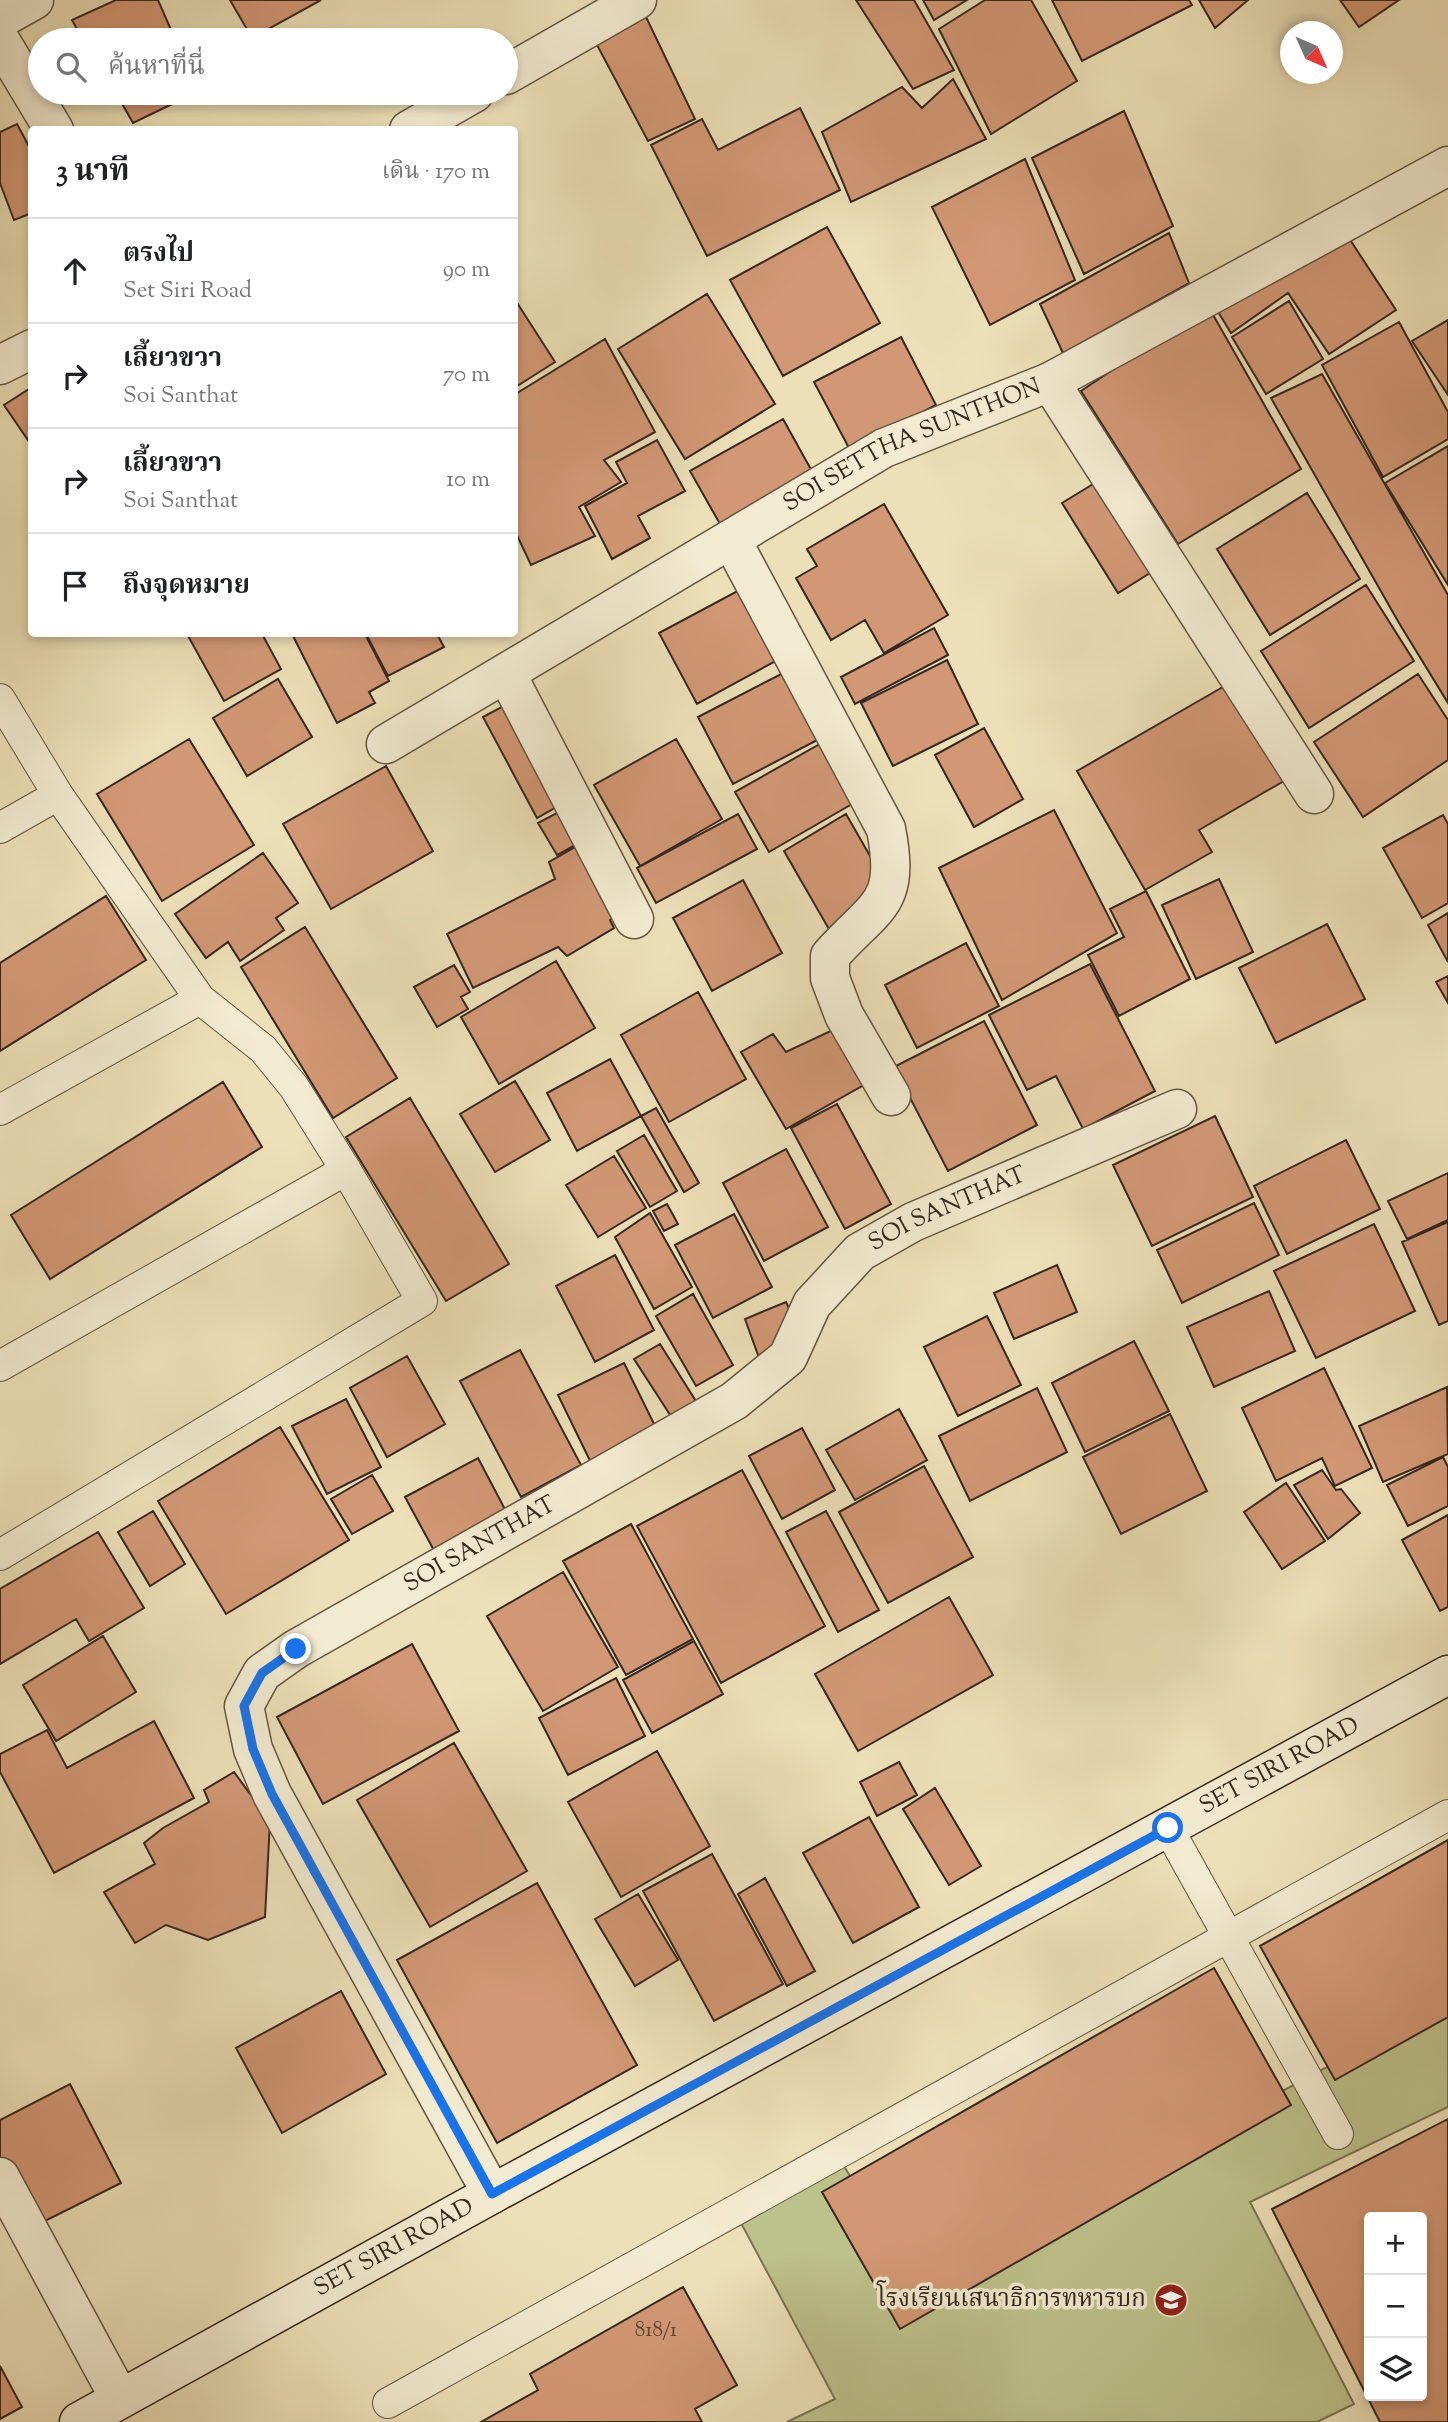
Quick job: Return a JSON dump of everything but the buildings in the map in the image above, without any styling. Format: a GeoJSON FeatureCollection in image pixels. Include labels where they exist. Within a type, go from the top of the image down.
{"type":"FeatureCollection","features":[{"type":"Feature","properties":{"kind":"street"},"geometry":{"type":"LineString","coordinates":[[0,19],[34,0]]}},
{"type":"Feature","properties":{"kind":"street"},"geometry":{"type":"LineString","coordinates":[[518,68],[638,0]]}},
{"type":"Feature","properties":{"kind":"street"},"geometry":{"type":"LineString","coordinates":[[0,40],[28,87]]}},
{"type":"Feature","properties":{"kind":"street"},"geometry":{"type":"LineString","coordinates":[[39,105],[52,126]]}},
{"type":"Feature","properties":{"kind":"street"},"geometry":{"type":"LineString","coordinates":[[416,126],[453,105]]}},
{"type":"Feature","properties":{"kind":"street","name":"SOI SETTHA SUNTHON"},"geometry":{"type":"LineString","coordinates":[[386,744],[884,448],[1050,382],[1448,166]]}},
{"type":"Feature","properties":{"kind":"street"},"geometry":{"type":"LineString","coordinates":[[0,365],[28,351]]}},
{"type":"Feature","properties":{"kind":"street"},"geometry":{"type":"LineString","coordinates":[[1050,382],[1314,794]]}},
{"type":"Feature","properties":{"kind":"street"},"geometry":{"type":"LineString","coordinates":[[731,539],[886,829],[892,858],[889,889],[878,908],[830,956],[830,978],[844,1015],[891,1096]]}},
{"type":"Feature","properties":{"kind":"street"},"geometry":{"type":"LineString","coordinates":[[506,673],[634,919]]}},
{"type":"Feature","properties":{"kind":"street","name":"SOI SANTHAT"},"geometry":{"type":"LineString","coordinates":[[492,2194],[272,1794],[253,1749],[244,1706],[262,1673],[296,1649],[734,1401],[788,1357],[812,1304],[860,1252],[914,1222],[1177,1109]]}},
{"type":"Feature","properties":{"kind":"street","name":"SET SIRI ROAD"},"geometry":{"type":"LineString","coordinates":[[79,2422],[492,2194],[1448,1675]]}},
{"type":"Feature","properties":{"kind":"street"},"geometry":{"type":"LineString","coordinates":[[0,2177],[120,2399]]}},
{"type":"Feature","properties":{"kind":"lane"},"geometry":{"type":"LineString","coordinates":[[0,699],[58,795],[200,999],[263,1049],[293,1087],[346,1170],[422,1301],[0,1555]]}},
{"type":"Feature","properties":{"kind":"lane"},"geometry":{"type":"LineString","coordinates":[[0,828],[58,795]]}},
{"type":"Feature","properties":{"kind":"lane"},"geometry":{"type":"LineString","coordinates":[[0,1111],[200,999]]}},
{"type":"Feature","properties":{"kind":"lane"},"geometry":{"type":"LineString","coordinates":[[0,1366],[346,1170]]}},
{"type":"Feature","properties":{"kind":"lane"},"geometry":{"type":"LineString","coordinates":[[388,2403],[1448,1815]]}},
{"type":"Feature","properties":{"kind":"lane"},"geometry":{"type":"LineString","coordinates":[[1168,1828],[1338,2134]]}},
{"type":"Feature","properties":{"kind":"green space"},"geometry":{"type":"Polygon","coordinates":[[[1448,2002],[1448,2107],[1250,2202],[1354,2404],[1317,2422],[787,2422],[835,2399],[741,2223],[844,2166],[916,2288],[1448,2002]]]}},
{"type":"Feature","properties":{"kind":"place","name":"โรงเรียนเสนาธิการทหารบก"},"geometry":{"type":"Point","coordinates":[1171,2300]}},
{"type":"Feature","properties":{"kind":"route"},"geometry":{"type":"LineString","coordinates":[[296,1649],[262,1673],[244,1706],[253,1749],[272,1794],[492,2194],[1168,1828]]}}]}
